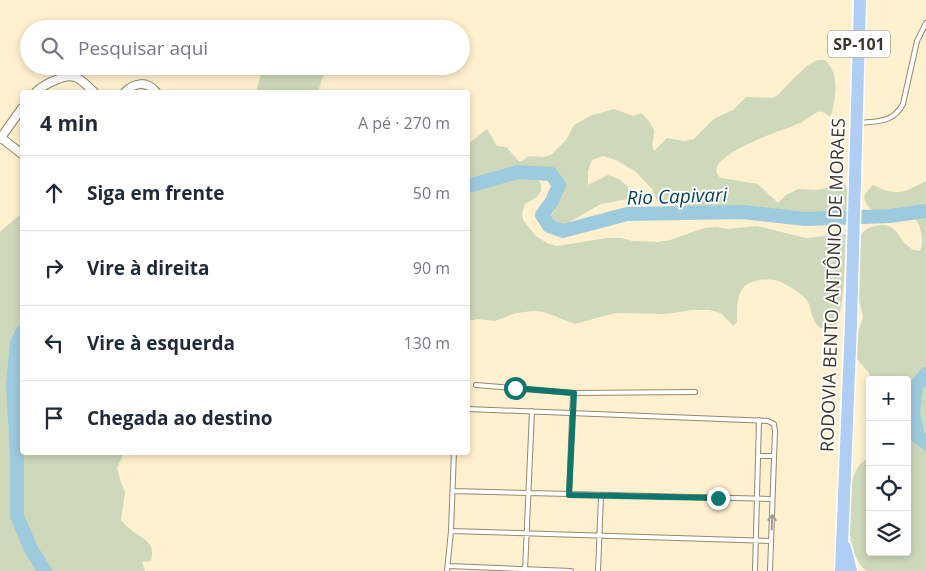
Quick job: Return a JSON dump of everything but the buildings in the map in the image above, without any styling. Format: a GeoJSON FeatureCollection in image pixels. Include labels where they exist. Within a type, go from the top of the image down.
{"type":"FeatureCollection","features":[{"type":"Feature","properties":{"kind":"main road","name":"RODOVIA BENTO ANTÔNIO DE MORAES"},"geometry":{"type":"LineString","coordinates":[[840,571],[855,192],[860,0]]}},
{"type":"Feature","properties":{"kind":"main road"},"geometry":{"type":"LineString","coordinates":[[834,571],[842,540]]}},
{"type":"Feature","properties":{"kind":"main road"},"geometry":{"type":"LineString","coordinates":[[842,540],[852,571]]}},
{"type":"Feature","properties":{"kind":"street"},"geometry":{"type":"LineString","coordinates":[[38,90],[44,85],[66,75],[76,77],[92,90]]}},
{"type":"Feature","properties":{"kind":"street"},"geometry":{"type":"LineString","coordinates":[[128,90],[138,84],[146,84],[154,90]]}},
{"type":"Feature","properties":{"kind":"street"},"geometry":{"type":"LineString","coordinates":[[20,111],[0,138],[20,153]]}},
{"type":"Feature","properties":{"kind":"lane"},"geometry":{"type":"LineString","coordinates":[[857,124],[885,120],[899,113],[904,104],[917,41],[926,23]]}},
{"type":"Feature","properties":{"kind":"lane"},"geometry":{"type":"LineString","coordinates":[[476,385],[574,393],[695,392]]}},
{"type":"Feature","properties":{"kind":"lane"},"geometry":{"type":"LineString","coordinates":[[569,495],[574,393]]}},
{"type":"Feature","properties":{"kind":"lane"},"geometry":{"type":"LineString","coordinates":[[470,408],[759,420],[774,424],[770,571]]}},
{"type":"Feature","properties":{"kind":"lane"},"geometry":{"type":"LineString","coordinates":[[525,570],[532,411]]}},
{"type":"Feature","properties":{"kind":"lane"},"geometry":{"type":"LineString","coordinates":[[755,571],[759,420]]}},
{"type":"Feature","properties":{"kind":"lane"},"geometry":{"type":"LineString","coordinates":[[454,455],[448,568],[571,571]]}},
{"type":"Feature","properties":{"kind":"lane"},"geometry":{"type":"LineString","coordinates":[[758,456],[774,456]]}},
{"type":"Feature","properties":{"kind":"lane"},"geometry":{"type":"LineString","coordinates":[[453,491],[772,499]]}},
{"type":"Feature","properties":{"kind":"lane"},"geometry":{"type":"LineString","coordinates":[[598,571],[601,496]]}},
{"type":"Feature","properties":{"kind":"lane"},"geometry":{"type":"LineString","coordinates":[[451,531],[771,541]]}},
{"type":"Feature","properties":{"kind":"green space"},"geometry":{"type":"Polygon","coordinates":[[[818,60],[825,60],[833,72],[836,86],[831,115],[818,112],[798,124],[745,145],[720,162],[716,170],[721,178],[758,184],[778,203],[786,195],[798,189],[816,190],[841,183],[845,184],[848,192],[847,219],[822,216],[788,219],[764,214],[743,206],[707,209],[682,208],[657,201],[652,189],[636,172],[616,160],[603,156],[592,160],[588,171],[588,185],[608,175],[619,179],[628,187],[628,199],[601,204],[557,229],[550,223],[551,216],[561,198],[564,185],[556,179],[539,177],[537,178],[541,184],[541,191],[537,197],[525,204],[522,213],[523,220],[536,236],[547,243],[557,246],[607,238],[658,242],[670,240],[704,228],[716,227],[728,229],[757,226],[806,238],[846,234],[842,299],[837,322],[833,329],[820,328],[814,320],[805,298],[789,286],[775,280],[755,281],[743,288],[738,300],[737,322],[733,326],[721,313],[709,310],[692,310],[667,314],[615,313],[575,324],[544,312],[533,311],[516,313],[495,321],[477,319],[470,321],[470,142],[487,129],[497,146],[506,147],[520,162],[529,156],[543,157],[551,155],[566,140],[574,125],[592,115],[614,109],[633,116],[641,113],[645,116],[654,130],[652,146],[654,151],[667,138],[684,141],[694,139],[715,118],[733,110],[746,97],[772,98],[778,95],[808,65],[818,60]]]}},
{"type":"Feature","properties":{"kind":"green space"},"geometry":{"type":"Polygon","coordinates":[[[261,75],[323,75],[319,90],[257,90],[261,75]]]}},
{"type":"Feature","properties":{"kind":"green space"},"geometry":{"type":"Polygon","coordinates":[[[926,181],[926,571],[867,571],[859,563],[854,552],[849,522],[850,490],[853,477],[859,466],[866,460],[866,556],[911,556],[911,376],[870,376],[857,359],[855,350],[856,340],[863,317],[857,291],[858,241],[867,229],[884,225],[895,231],[907,246],[920,251],[922,246],[921,232],[914,218],[903,213],[878,212],[865,202],[865,196],[873,185],[894,192],[905,191],[926,181]]]}},
{"type":"Feature","properties":{"kind":"green space"},"geometry":{"type":"Polygon","coordinates":[[[20,216],[20,455],[123,455],[117,468],[125,492],[121,520],[144,539],[152,549],[151,561],[142,562],[145,571],[0,571],[0,232],[20,216]]]}},
{"type":"Feature","properties":{"kind":"waterway","name":"Rio Capivari"},"geometry":{"type":"LineString","coordinates":[[470,185],[518,172],[551,174],[559,185],[552,201],[542,215],[549,226],[563,231],[627,214],[743,212],[805,219],[890,216],[926,211]]}},
{"type":"Feature","properties":{"kind":"waterway","name":"Rio Capivari"},"geometry":{"type":"LineString","coordinates":[[20,337],[17,343],[13,385],[17,453],[17,516],[31,549],[45,571]]}},
{"type":"Feature","properties":{"kind":"waterway","name":"Rio Capivari"},"geometry":{"type":"LineString","coordinates":[[926,374],[916,386],[913,413],[918,437],[926,443]]}},
{"type":"Feature","properties":{"kind":"route"},"geometry":{"type":"LineString","coordinates":[[515,388],[574,393],[569,495],[718,498]]}}]}
